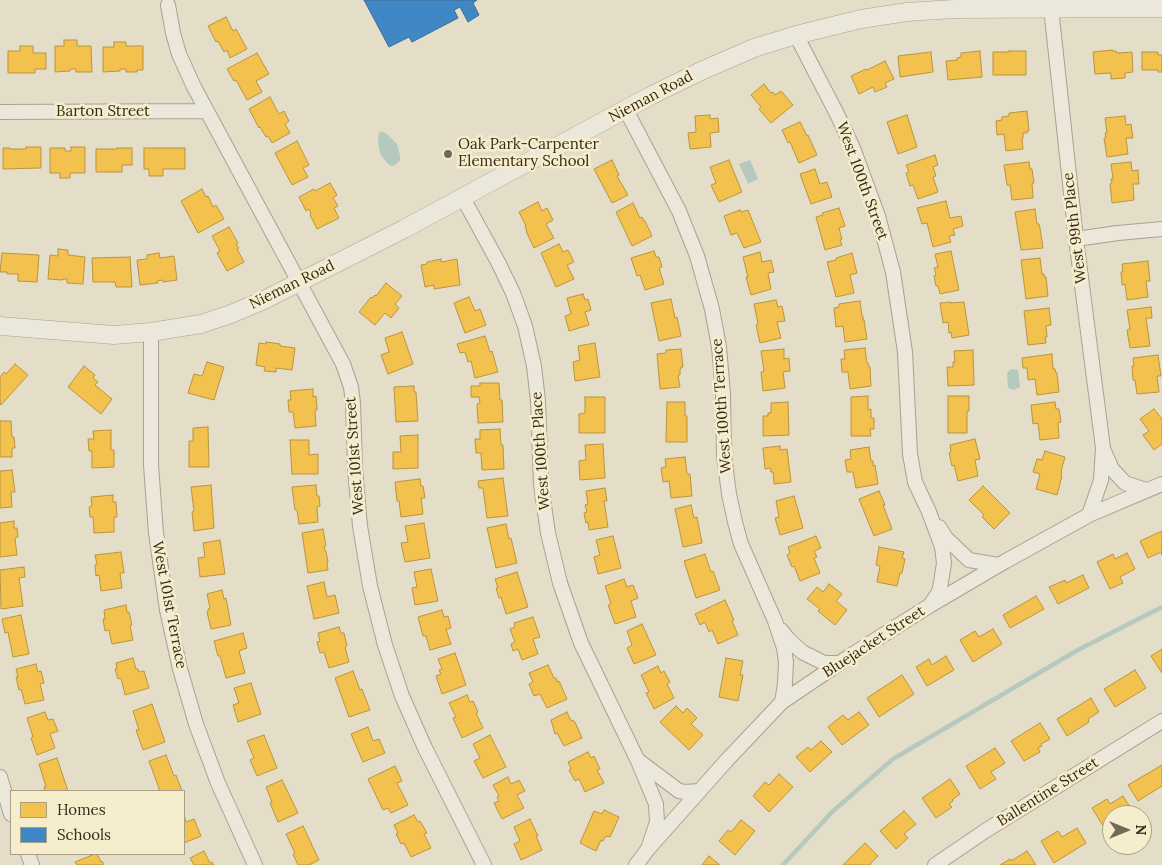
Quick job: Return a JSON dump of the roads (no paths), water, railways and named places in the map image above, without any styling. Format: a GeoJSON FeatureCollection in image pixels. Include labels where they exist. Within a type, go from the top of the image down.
{"type":"FeatureCollection","features":[{"type":"Feature","properties":{"kind":"street","name":"West 101st Street"},"geometry":{"type":"LineString","coordinates":[[168,5],[179,54],[194,87],[343,364],[351,387],[353,402],[355,468],[360,526],[370,586],[385,645],[402,696],[425,748],[484,865]]}},
{"type":"Feature","properties":{"kind":"street","name":"Nieman Road"},"geometry":{"type":"LineString","coordinates":[[0,326],[114,335],[151,332],[201,324],[231,314],[262,301],[463,198],[701,70],[754,48],[796,35],[861,19],[954,5],[1051,8],[1162,8]]}},
{"type":"Feature","properties":{"kind":"street","name":"West 99th Place"},"geometry":{"type":"LineString","coordinates":[[1051,8],[1076,238],[1103,448],[1101,480],[1089,515]]}},
{"type":"Feature","properties":{"kind":"street","name":"West 100th Street"},"geometry":{"type":"LineString","coordinates":[[796,35],[853,148],[878,216],[893,272],[900,310],[908,384],[910,454],[915,482],[942,547],[944,563],[939,592],[929,606]]}},
{"type":"Feature","properties":{"kind":"street","name":"West 100th Terrace"},"geometry":{"type":"LineString","coordinates":[[626,110],[679,211],[697,256],[712,309],[719,347],[723,393],[724,455],[729,494],[741,544],[775,622],[784,648],[786,662],[782,702]]}},
{"type":"Feature","properties":{"kind":"street","name":"Barton Street"},"geometry":{"type":"LineString","coordinates":[[0,112],[206,111]]}},
{"type":"Feature","properties":{"kind":"street","name":"West 100th Place"},"geometry":{"type":"LineString","coordinates":[[463,198],[502,270],[525,326],[534,366],[538,401],[541,485],[548,533],[560,583],[581,643],[638,761],[656,804],[657,822],[648,849]]}},
{"type":"Feature","properties":{"kind":"street"},"geometry":{"type":"LineString","coordinates":[[1076,238],[1162,229]]}},
{"type":"Feature","properties":{"kind":"street","name":"West 101st Terrace"},"geometry":{"type":"LineString","coordinates":[[151,332],[151,465],[156,533],[167,610],[180,669],[196,724],[218,783],[255,865]]}},
{"type":"Feature","properties":{"kind":"street","name":"West 99th Place"},"geometry":{"type":"LineString","coordinates":[[1103,448],[1112,469],[1125,483],[1146,490]]}},
{"type":"Feature","properties":{"kind":"street","name":"Bluejacket Street"},"geometry":{"type":"LineString","coordinates":[[636,865],[699,791],[782,702],[929,606],[998,565],[1089,515],[1162,484]]}},
{"type":"Feature","properties":{"kind":"street","name":"West 100th Street"},"geometry":{"type":"LineString","coordinates":[[929,512],[946,538],[969,560],[998,565]]}},
{"type":"Feature","properties":{"kind":"street","name":"West 100th Terrace"},"geometry":{"type":"LineString","coordinates":[[775,622],[788,639],[802,652],[824,663],[840,663]]}},
{"type":"Feature","properties":{"kind":"street","name":"Ballentine Street"},"geometry":{"type":"LineString","coordinates":[[935,865],[984,831],[1162,721]]}},
{"type":"Feature","properties":{"kind":"street","name":"West 100th Place"},"geometry":{"type":"LineString","coordinates":[[638,761],[679,790],[685,792],[699,791]]}},
{"type":"Feature","properties":{"kind":"street"},"geometry":{"type":"LineString","coordinates":[[0,778],[10,811]]}},
{"type":"Feature","properties":{"kind":"waterway"},"geometry":{"type":"LineString","coordinates":[[783,865],[832,812],[893,759],[1076,651],[1162,607]]}},
{"type":"Feature","properties":{"kind":"place","name":"Oak Park-Carpenter Elementary School"},"geometry":{"type":"Point","coordinates":[448,154]}}]}
